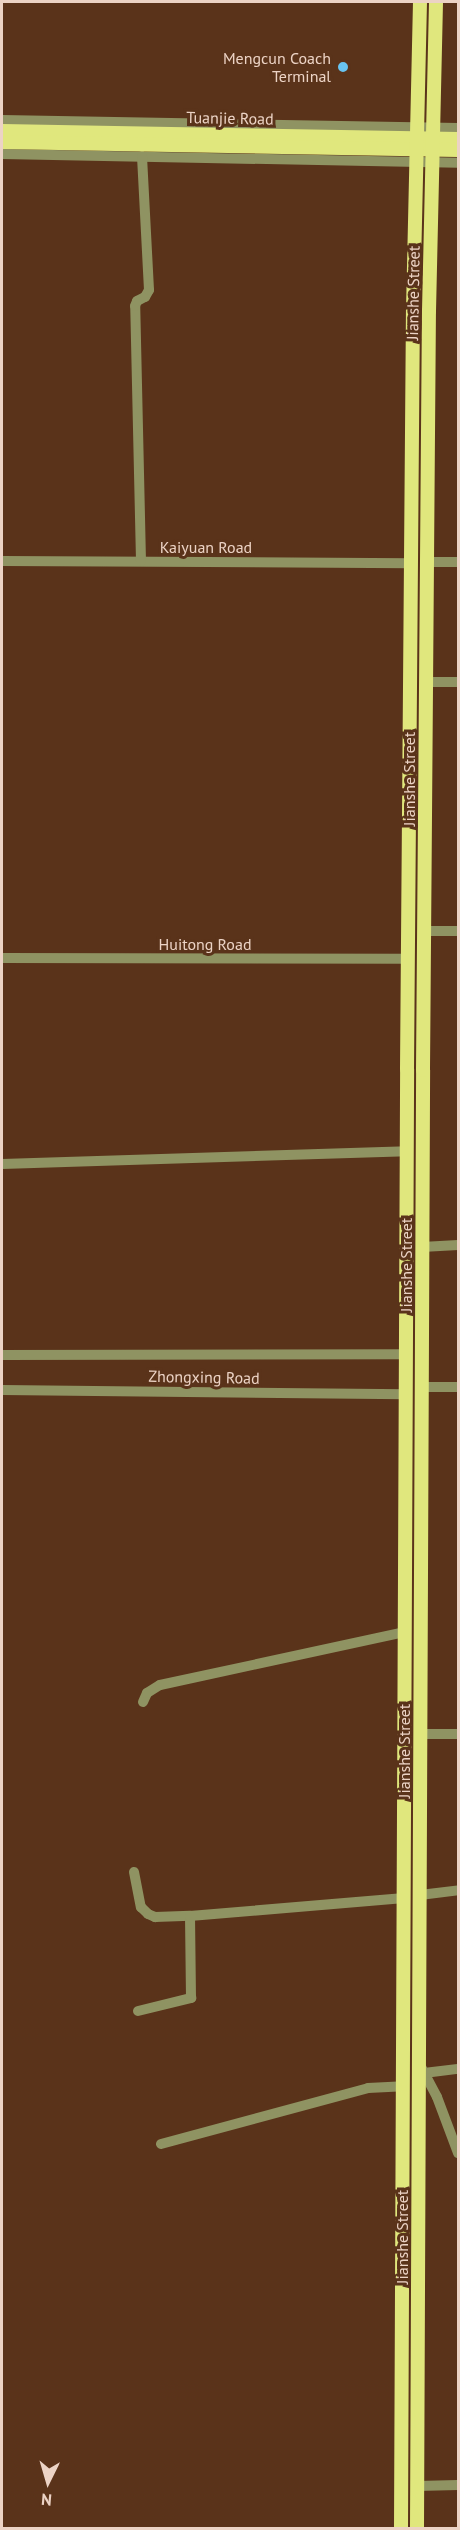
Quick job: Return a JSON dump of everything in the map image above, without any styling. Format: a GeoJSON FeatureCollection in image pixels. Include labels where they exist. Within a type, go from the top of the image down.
{"type":"FeatureCollection","features":[{"type":"Feature","properties":{"kind":"main road","name":"Jianshe Street"},"geometry":{"type":"LineString","coordinates":[[401,2529],[408,959],[411,563],[420,2]]}},
{"type":"Feature","properties":{"kind":"main road","name":"Jianshe Street"},"geometry":{"type":"LineString","coordinates":[[417,2529],[422,2068],[420,1734],[424,931],[436,2]]}},
{"type":"Feature","properties":{"kind":"main road","name":"Tuanjie Road"},"geometry":{"type":"LineString","coordinates":[[2,131],[417,144]]}},
{"type":"Feature","properties":{"kind":"main road","name":"Tuanjie Road"},"geometry":{"type":"LineString","coordinates":[[2,142],[433,144],[459,139]]}},
{"type":"Feature","properties":{"kind":"main road","name":"Tuanjie Road"},"geometry":{"type":"LineString","coordinates":[[433,144],[459,150]]}},
{"type":"Feature","properties":{"kind":"street"},"geometry":{"type":"LineString","coordinates":[[2,120],[417,144]]}},
{"type":"Feature","properties":{"kind":"street"},"geometry":{"type":"LineString","coordinates":[[2,154],[142,156],[433,144],[459,128]]}},
{"type":"Feature","properties":{"kind":"street"},"geometry":{"type":"LineString","coordinates":[[433,144],[459,163]]}},
{"type":"Feature","properties":{"kind":"street"},"geometry":{"type":"LineString","coordinates":[[141,561],[135,306],[137,301],[146,297],[149,290],[142,156]]}},
{"type":"Feature","properties":{"kind":"street","name":"Kaiyuan Road"},"geometry":{"type":"LineString","coordinates":[[2,561],[411,563]]}},
{"type":"Feature","properties":{"kind":"street"},"geometry":{"type":"LineString","coordinates":[[427,562],[459,562]]}},
{"type":"Feature","properties":{"kind":"street"},"geometry":{"type":"LineString","coordinates":[[426,682],[459,682]]}},
{"type":"Feature","properties":{"kind":"street"},"geometry":{"type":"LineString","coordinates":[[424,931],[459,931]]}},
{"type":"Feature","properties":{"kind":"street","name":"Huitong Road"},"geometry":{"type":"LineString","coordinates":[[2,958],[408,959]]}},
{"type":"Feature","properties":{"kind":"street"},"geometry":{"type":"LineString","coordinates":[[2,1164],[407,1151]]}},
{"type":"Feature","properties":{"kind":"street"},"geometry":{"type":"LineString","coordinates":[[422,1246],[459,1245]]}},
{"type":"Feature","properties":{"kind":"street"},"geometry":{"type":"LineString","coordinates":[[2,1355],[406,1354]]}},
{"type":"Feature","properties":{"kind":"street"},"geometry":{"type":"LineString","coordinates":[[422,1386],[459,1388]]}},
{"type":"Feature","properties":{"kind":"street","name":"Zhongxing Road"},"geometry":{"type":"LineString","coordinates":[[2,1390],[406,1394]]}},
{"type":"Feature","properties":{"kind":"street"},"geometry":{"type":"LineString","coordinates":[[143,1702],[147,1693],[160,1685],[405,1632]]}},
{"type":"Feature","properties":{"kind":"street"},"geometry":{"type":"LineString","coordinates":[[420,1734],[459,1734]]}},
{"type":"Feature","properties":{"kind":"street"},"geometry":{"type":"LineString","coordinates":[[134,1872],[141,1907],[155,1917],[404,1898]]}},
{"type":"Feature","properties":{"kind":"street"},"geometry":{"type":"LineString","coordinates":[[420,1895],[459,1890]]}},
{"type":"Feature","properties":{"kind":"street"},"geometry":{"type":"LineString","coordinates":[[138,2011],[191,1998],[190,1916]]}},
{"type":"Feature","properties":{"kind":"street"},"geometry":{"type":"LineString","coordinates":[[459,2069],[422,2068],[459,2153]]}},
{"type":"Feature","properties":{"kind":"street"},"geometry":{"type":"LineString","coordinates":[[161,2144],[368,2088],[403,2086]]}},
{"type":"Feature","properties":{"kind":"street"},"geometry":{"type":"LineString","coordinates":[[417,2486],[459,2486]]}},
{"type":"Feature","properties":{"kind":"place","name":"Mengcun Coach Terminal"},"geometry":{"type":"Point","coordinates":[343,67]}}]}
